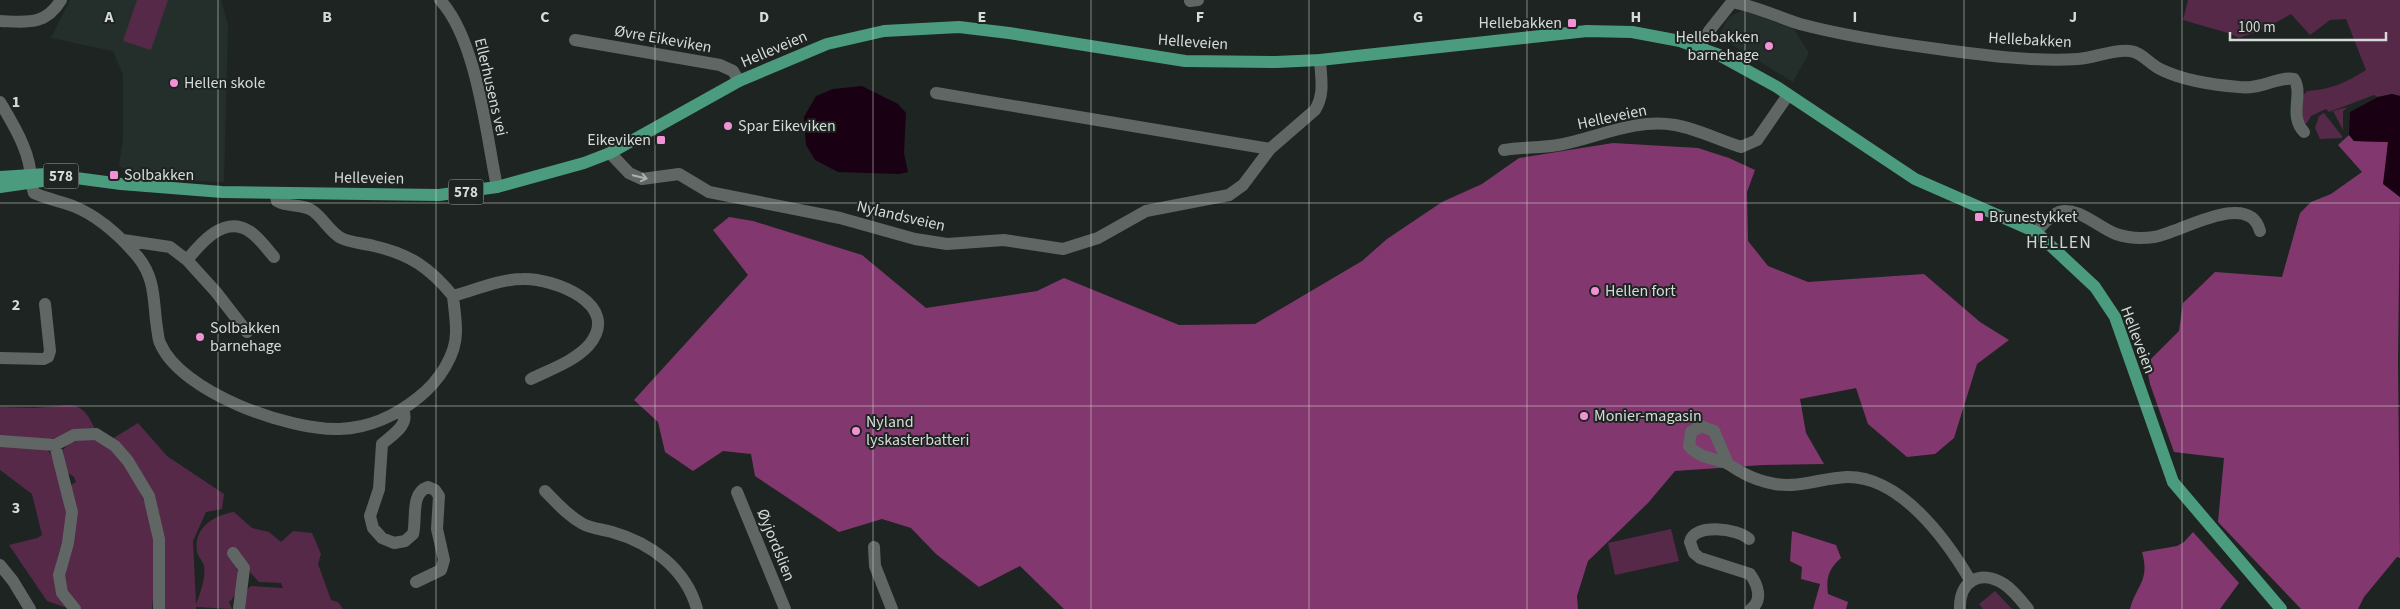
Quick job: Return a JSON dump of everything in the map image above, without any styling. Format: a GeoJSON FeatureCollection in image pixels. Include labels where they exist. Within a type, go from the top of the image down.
{"type":"FeatureCollection","features":[{"type":"Feature","properties":{"kind":"main road","name":"Helleveien"},"geometry":{"type":"LineString","coordinates":[[0,187],[52,174],[121,184],[219,192],[439,195],[497,187],[561,171],[610,153],[739,81],[827,44],[884,31],[911,28],[960,27],[1185,61],[1292,62],[1587,31],[1632,32],[1680,41],[1728,60],[1777,87],[1915,179],[2036,232],[2095,287],[2114,317],[2173,482],[2281,609]]}},
{"type":"Feature","properties":{"kind":"main road","name":"Helleveien"},"geometry":{"type":"LineString","coordinates":[[0,177],[31,179]]}},
{"type":"Feature","properties":{"kind":"street"},"geometry":{"type":"LineString","coordinates":[[0,21],[31,22],[40,20],[54,11],[61,0]]}},
{"type":"Feature","properties":{"kind":"street","name":"Ellerhusens vei"},"geometry":{"type":"LineString","coordinates":[[440,0],[461,30],[473,67],[497,187]]}},
{"type":"Feature","properties":{"kind":"street","name":"Hellebakken"},"geometry":{"type":"LineString","coordinates":[[1699,48],[1709,30],[1731,1],[1751,5],[1803,24],[1939,50],[2041,60],[2077,59],[2129,50],[2138,52],[2163,71],[2225,86],[2256,88],[2286,78],[2294,79],[2297,83],[2296,112],[2300,127],[2304,132]]}},
{"type":"Feature","properties":{"kind":"street","name":"Øvre Eikeviken"},"geometry":{"type":"LineString","coordinates":[[575,40],[720,65],[733,71],[739,81]]}},
{"type":"Feature","properties":{"kind":"street","name":"Nylandsveien"},"geometry":{"type":"LineString","coordinates":[[610,153],[623,168],[635,177],[648,179],[679,174],[709,192],[840,218],[933,242],[964,244],[1004,240],[1063,249],[1098,238],[1146,211],[1229,195],[1243,185],[1270,149],[1315,110],[1320,102],[1322,91],[1320,60]]}},
{"type":"Feature","properties":{"kind":"street"},"geometry":{"type":"LineString","coordinates":[[936,93],[1270,149]]}},
{"type":"Feature","properties":{"kind":"street","name":"Helleveien"},"geometry":{"type":"LineString","coordinates":[[1504,150],[1557,145],[1613,130],[1656,124],[1674,125],[1701,131],[1740,147],[1757,140],[1788,95]]}},
{"type":"Feature","properties":{"kind":"street"},"geometry":{"type":"LineString","coordinates":[[0,102],[13,123],[27,157],[34,193],[75,207],[106,226],[123,240],[139,258],[154,286],[160,343],[185,375],[198,384],[256,412],[301,426],[340,429],[361,427],[403,410],[425,392],[441,374],[452,353],[457,332],[452,296],[417,261],[394,250],[342,239],[332,232],[313,211],[301,206],[283,204],[277,201],[275,193]]}},
{"type":"Feature","properties":{"kind":"street"},"geometry":{"type":"LineString","coordinates":[[2036,232],[2052,216],[2065,211],[2076,214],[2114,234],[2139,238],[2170,232],[2205,219],[2238,213],[2252,216],[2257,222],[2260,231]]}},
{"type":"Feature","properties":{"kind":"street"},"geometry":{"type":"LineString","coordinates":[[187,260],[199,246],[218,230],[229,227],[248,230],[274,257]]}},
{"type":"Feature","properties":{"kind":"street"},"geometry":{"type":"LineString","coordinates":[[123,240],[170,247],[187,260],[248,332]]}},
{"type":"Feature","properties":{"kind":"street"},"geometry":{"type":"LineString","coordinates":[[452,296],[522,279],[554,283],[577,293],[592,305],[597,329],[590,344],[577,356],[530,379]]}},
{"type":"Feature","properties":{"kind":"street"},"geometry":{"type":"LineString","coordinates":[[0,358],[44,359],[48,357],[50,351],[45,304]]}},
{"type":"Feature","properties":{"kind":"street"},"geometry":{"type":"LineString","coordinates":[[403,410],[405,416],[404,423],[382,444],[379,489],[370,516],[373,528],[382,538],[394,543],[404,541],[413,534],[417,495],[421,490],[428,487],[435,490],[439,496],[437,529],[444,560],[441,570],[416,582]]}},
{"type":"Feature","properties":{"kind":"street"},"geometry":{"type":"LineString","coordinates":[[0,441],[54,445],[74,435],[96,434],[115,446],[128,462],[149,496],[159,539],[159,609]]}},
{"type":"Feature","properties":{"kind":"street"},"geometry":{"type":"LineString","coordinates":[[54,445],[72,512],[68,543],[59,574],[62,593],[76,609]]}},
{"type":"Feature","properties":{"kind":"street"},"geometry":{"type":"LineString","coordinates":[[1728,464],[1742,473],[1775,484],[1796,486],[1850,477],[1865,479],[1886,487],[1907,503],[1938,533],[1970,580]]}},
{"type":"Feature","properties":{"kind":"street"},"geometry":{"type":"LineString","coordinates":[[545,491],[578,521],[643,543],[660,555],[675,569],[688,588],[697,609]]}},
{"type":"Feature","properties":{"kind":"street","name":"Øyjordslien"},"geometry":{"type":"LineString","coordinates":[[737,492],[785,609]]}},
{"type":"Feature","properties":{"kind":"street"},"geometry":{"type":"LineString","coordinates":[[1749,539],[1744,534],[1732,530],[1702,530],[1693,535],[1690,542],[1694,553],[1700,558],[1750,574],[1759,596],[1751,609]]}},
{"type":"Feature","properties":{"kind":"street"},"geometry":{"type":"LineString","coordinates":[[874,547],[875,566],[892,609]]}},
{"type":"Feature","properties":{"kind":"street"},"geometry":{"type":"LineString","coordinates":[[233,554],[244,568],[239,609]]}},
{"type":"Feature","properties":{"kind":"street"},"geometry":{"type":"LineString","coordinates":[[0,565],[13,581],[30,609]]}},
{"type":"Feature","properties":{"kind":"street"},"geometry":{"type":"LineString","coordinates":[[1960,609],[1963,591],[1970,580],[1984,577],[1995,579],[2006,585],[2028,609]]}},
{"type":"Feature","properties":{"kind":"shaded area","name":"Hellen skole"},"geometry":{"type":"Polygon","coordinates":[[[70,0],[221,0],[228,25],[224,182],[145,180],[119,166],[123,138],[123,75],[113,51],[51,38],[70,0]]]}},
{"type":"Feature","properties":{"kind":"shaded area"},"geometry":{"type":"Polygon","coordinates":[[[137,0],[168,0],[151,50],[123,41],[137,0]]]}},
{"type":"Feature","properties":{"kind":"shaded area"},"geometry":{"type":"Polygon","coordinates":[[[2188,0],[2400,0],[2400,96],[2392,94],[2378,97],[2374,95],[2329,112],[2326,109],[2311,116],[2307,123],[2303,124],[2298,101],[2307,91],[2338,85],[2366,70],[2346,19],[2330,20],[2310,35],[2291,14],[2264,29],[2239,38],[2183,20],[2188,0]]]}},
{"type":"Feature","properties":{"kind":"shaded area","name":"Hellebakken barnehage"},"geometry":{"type":"Polygon","coordinates":[[[1742,10],[1794,29],[1809,53],[1793,82],[1721,38],[1721,31],[1728,18],[1742,10]]]}},
{"type":"Feature","properties":{"kind":"shaded area"},"geometry":{"type":"Polygon","coordinates":[[[862,86],[898,104],[906,113],[904,153],[908,172],[899,174],[838,172],[815,160],[806,145],[804,117],[816,96],[833,89],[862,86]]]}},
{"type":"Feature","properties":{"kind":"shaded area"},"geometry":{"type":"Polygon","coordinates":[[[2392,94],[2400,96],[2400,197],[2383,184],[2388,142],[2354,141],[2349,135],[2350,112],[2378,97],[2392,94]]]}},
{"type":"Feature","properties":{"kind":"shaded area"},"geometry":{"type":"Polygon","coordinates":[[[2348,107],[2343,111],[2343,130],[2333,111],[2348,107]]]}},
{"type":"Feature","properties":{"kind":"shaded area"},"geometry":{"type":"Polygon","coordinates":[[[2324,113],[2342,138],[2320,139],[2315,128],[2319,116],[2324,113]]]}},
{"type":"Feature","properties":{"kind":"shaded area"},"geometry":{"type":"Polygon","coordinates":[[[2349,135],[2354,141],[2388,142],[2384,184],[2400,197],[2398,361],[2400,558],[2397,557],[2364,597],[2358,609],[2301,609],[2218,522],[2224,458],[2174,452],[2150,384],[2146,364],[2179,331],[2183,303],[2215,272],[2282,277],[2300,213],[2311,202],[2331,194],[2362,172],[2338,145],[2349,135]]]}},
{"type":"Feature","properties":{"kind":"shaded area"},"geometry":{"type":"Polygon","coordinates":[[[1613,143],[1698,148],[1729,158],[1755,170],[1747,192],[1748,241],[1768,266],[1808,282],[1924,274],[1980,322],[2009,340],[1977,364],[1954,438],[1935,454],[1907,457],[1868,424],[1856,388],[1800,399],[1806,433],[1824,464],[1763,465],[1675,471],[1648,503],[1588,561],[1577,596],[1578,609],[1064,609],[1020,566],[979,587],[936,554],[911,528],[882,519],[839,532],[755,476],[751,454],[723,451],[693,471],[665,452],[658,422],[634,400],[748,275],[713,230],[729,217],[753,221],[862,255],[926,308],[1037,291],[1064,278],[1179,325],[1255,324],[1362,261],[1387,239],[1442,202],[1482,184],[1519,158],[1613,143]]]}},
{"type":"Feature","properties":{"kind":"shaded area"},"geometry":{"type":"Polygon","coordinates":[[[70,405],[85,412],[94,427],[94,431],[58,438],[0,444],[0,407],[35,408],[70,405]]]}},
{"type":"Feature","properties":{"kind":"shaded area"},"geometry":{"type":"Polygon","coordinates":[[[138,423],[167,456],[224,494],[222,509],[206,512],[193,541],[196,604],[204,575],[203,564],[197,552],[198,536],[212,520],[234,512],[252,528],[269,532],[281,542],[293,531],[312,533],[321,554],[318,564],[331,600],[338,602],[343,609],[242,609],[244,592],[251,586],[283,588],[281,583],[259,582],[231,551],[238,578],[234,597],[229,602],[232,609],[196,607],[196,609],[161,609],[157,508],[112,439],[138,423]]]}},
{"type":"Feature","properties":{"kind":"shaded area"},"geometry":{"type":"Polygon","coordinates":[[[84,439],[99,441],[119,458],[136,484],[149,514],[156,548],[152,609],[79,609],[67,590],[65,578],[69,486],[76,482],[74,477],[65,471],[63,450],[69,443],[84,439]]]}},
{"type":"Feature","properties":{"kind":"shaded area"},"geometry":{"type":"Polygon","coordinates":[[[0,446],[46,448],[54,462],[61,484],[66,518],[65,531],[55,572],[58,586],[67,608],[47,601],[9,545],[42,535],[32,494],[0,470],[0,446]]]}},
{"type":"Feature","properties":{"kind":"shaded area"},"geometry":{"type":"Polygon","coordinates":[[[1671,529],[1679,561],[1615,575],[1608,543],[1671,529]]]}},
{"type":"Feature","properties":{"kind":"shaded area"},"geometry":{"type":"Polygon","coordinates":[[[1792,531],[1836,545],[1841,558],[1833,566],[1829,574],[1828,594],[1848,602],[1846,609],[1813,609],[1820,584],[1801,579],[1802,567],[1790,561],[1792,531]]]}},
{"type":"Feature","properties":{"kind":"shaded area"},"geometry":{"type":"Polygon","coordinates":[[[2193,532],[2239,583],[2220,609],[2130,609],[2144,576],[2142,552],[2177,546],[2184,542],[2193,532]]]}},
{"type":"Feature","properties":{"kind":"shaded area"},"geometry":{"type":"Polygon","coordinates":[[[1995,591],[2012,609],[1983,609],[1979,604],[1995,591]]]}},
{"type":"Feature","properties":{"kind":"place","name":"Hellebakken"},"geometry":{"type":"Point","coordinates":[1572,23]}},
{"type":"Feature","properties":{"kind":"place","name":"Hellebakken barnehage"},"geometry":{"type":"Point","coordinates":[1769,46]}},
{"type":"Feature","properties":{"kind":"place","name":"Hellen skole"},"geometry":{"type":"Point","coordinates":[174,83]}},
{"type":"Feature","properties":{"kind":"place","name":"Spar Eikeviken"},"geometry":{"type":"Point","coordinates":[728,126]}},
{"type":"Feature","properties":{"kind":"place","name":"Eikeviken"},"geometry":{"type":"Point","coordinates":[661,140]}},
{"type":"Feature","properties":{"kind":"place","name":"Solbakken"},"geometry":{"type":"Point","coordinates":[114,175]}},
{"type":"Feature","properties":{"kind":"place","name":"Brunestykket"},"geometry":{"type":"Point","coordinates":[1979,217]}},
{"type":"Feature","properties":{"kind":"place","name":"Hellen fort"},"geometry":{"type":"Point","coordinates":[1595,291]}},
{"type":"Feature","properties":{"kind":"place","name":"Solbakken barnehage"},"geometry":{"type":"Point","coordinates":[200,337]}},
{"type":"Feature","properties":{"kind":"place","name":"Monier-magasin"},"geometry":{"type":"Point","coordinates":[1584,416]}},
{"type":"Feature","properties":{"kind":"place","name":"Nyland lyskasterbatteri"},"geometry":{"type":"Point","coordinates":[856,431]}},
{"type":"Feature","properties":{"kind":"district","name":"HELLEN"},"geometry":{"type":"Point","coordinates":[2059,242]}}]}
